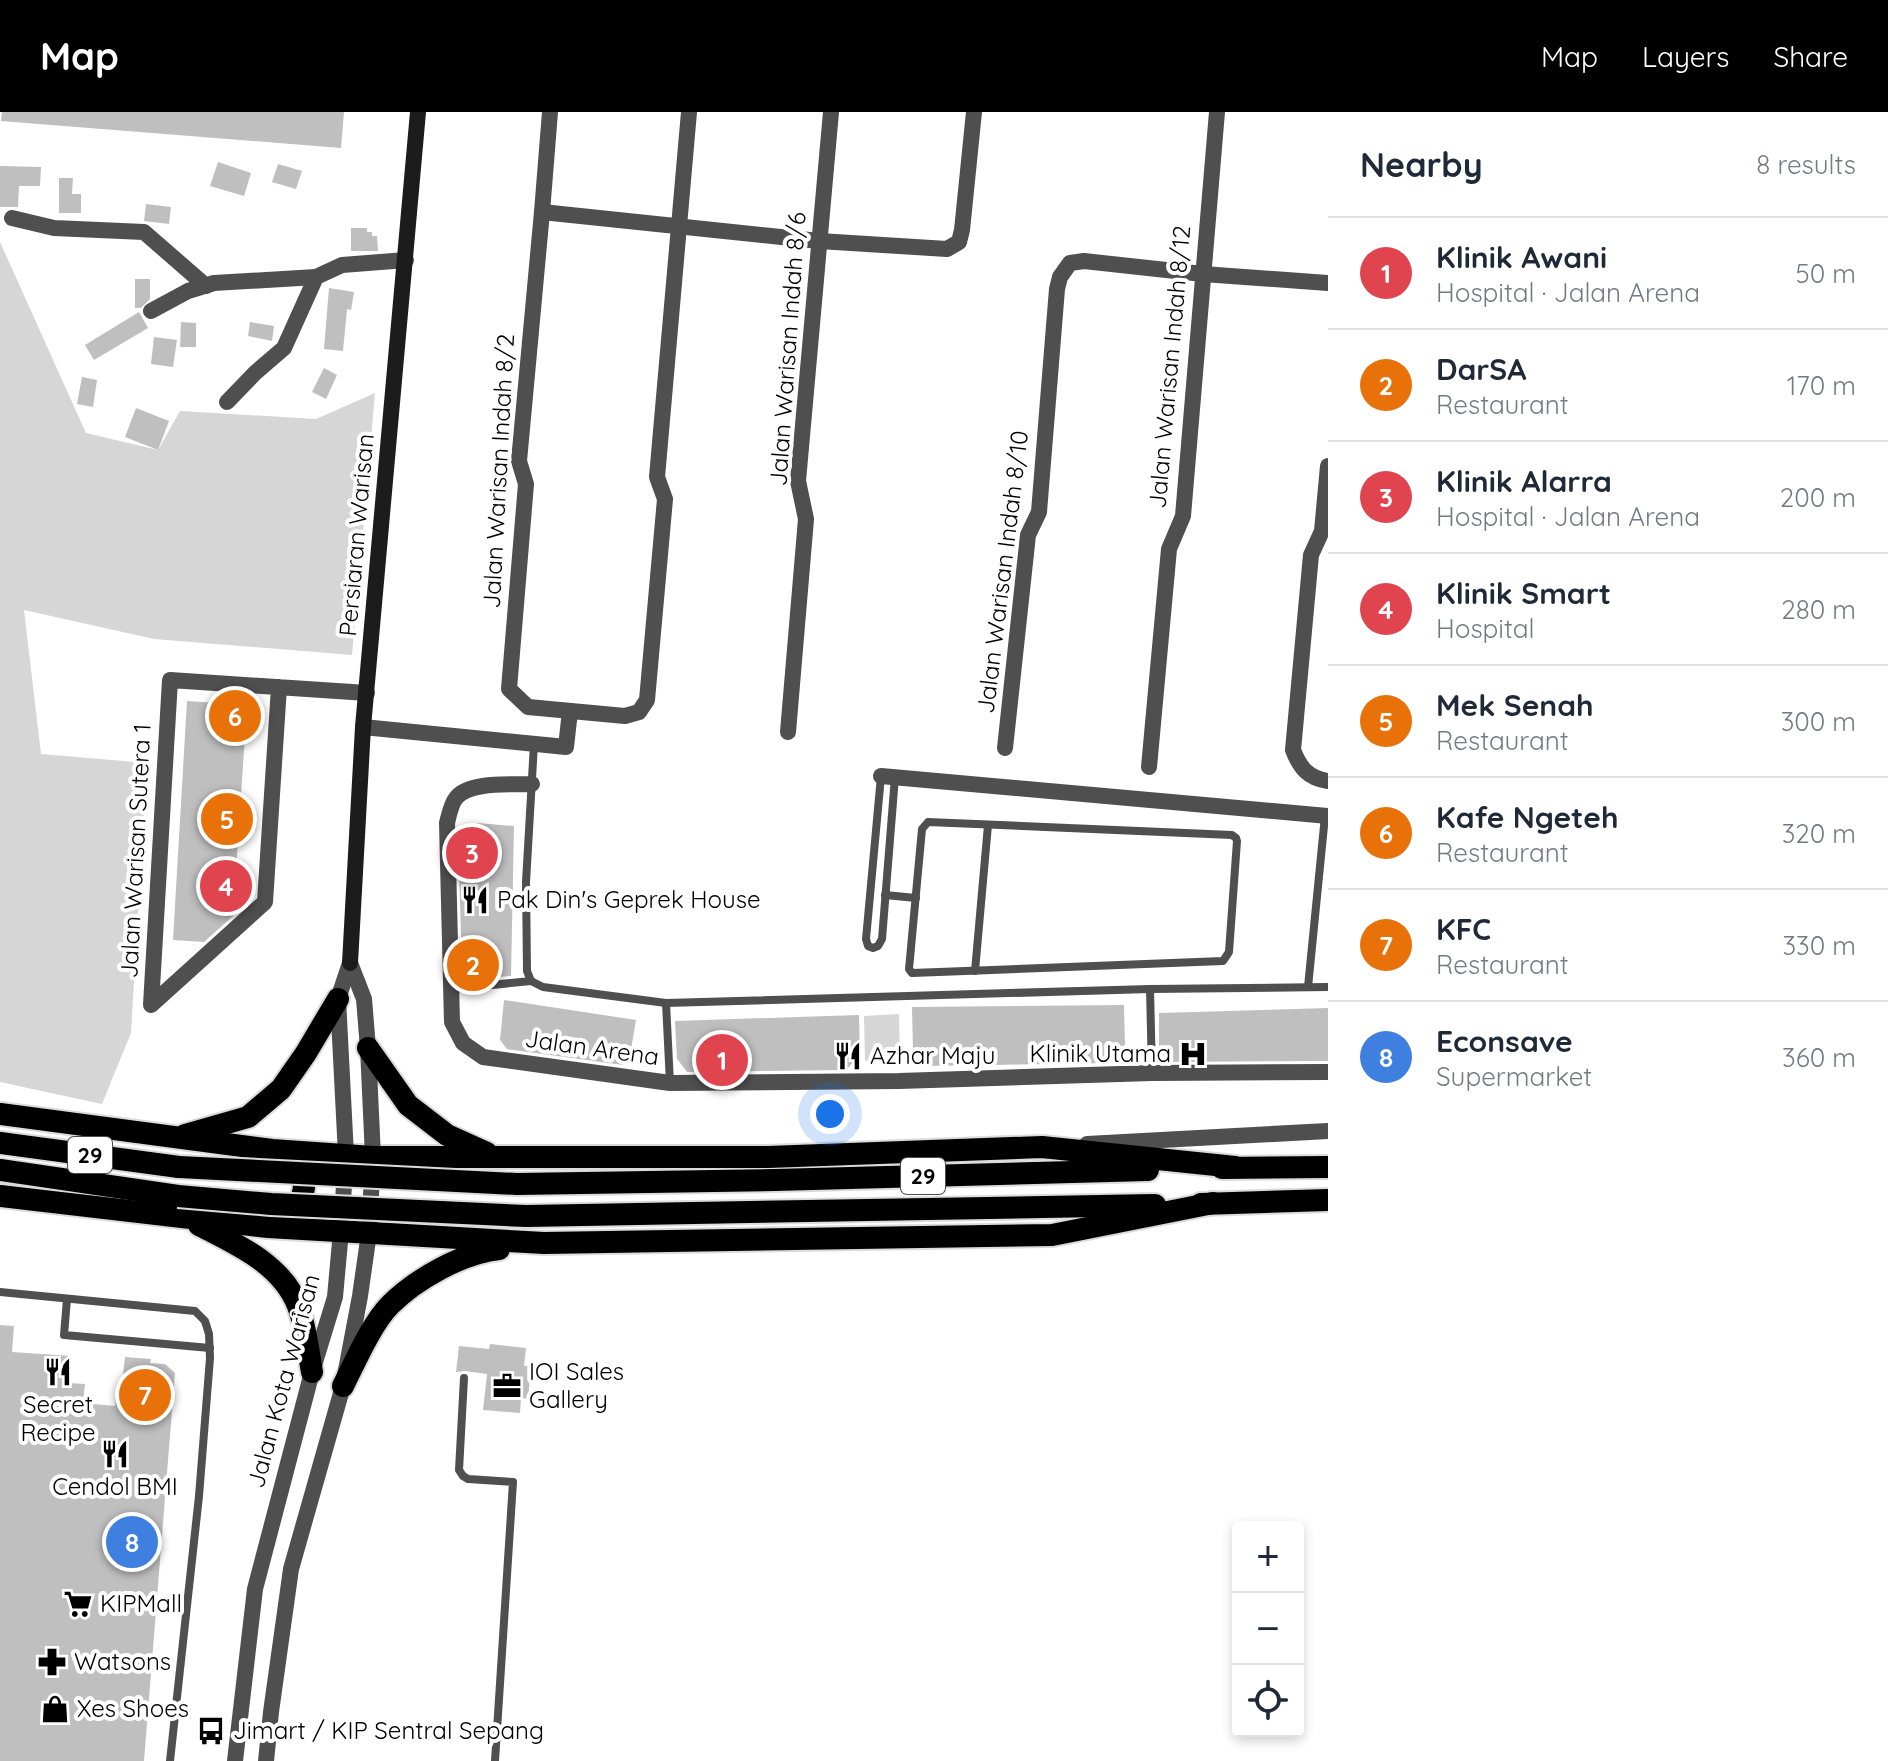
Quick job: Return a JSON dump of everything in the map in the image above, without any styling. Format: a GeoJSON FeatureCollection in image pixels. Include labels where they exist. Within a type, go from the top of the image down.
{"type":"FeatureCollection","features":[{"type":"Feature","properties":{"kind":"highway"},"geometry":{"type":"LineString","coordinates":[[156,1136],[191,1134],[248,1117],[281,1089],[338,999]]}},
{"type":"Feature","properties":{"kind":"highway"},"geometry":{"type":"LineString","coordinates":[[368,1048],[408,1105],[447,1135],[493,1156]]}},
{"type":"Feature","properties":{"kind":"highway"},"geometry":{"type":"LineString","coordinates":[[0,1114],[272,1150],[373,1157],[768,1157],[1042,1147],[1235,1167]]}},
{"type":"Feature","properties":{"kind":"highway","name":"29"},"geometry":{"type":"LineString","coordinates":[[0,1143],[179,1167],[517,1184],[1328,1167]]}},
{"type":"Feature","properties":{"kind":"highway"},"geometry":{"type":"LineString","coordinates":[[268,1227],[287,1219],[299,1209],[304,1188],[302,1168],[272,1150]]}},
{"type":"Feature","properties":{"kind":"highway"},"geometry":{"type":"LineString","coordinates":[[454,1238],[430,1231],[417,1218],[414,1194],[419,1173],[430,1164],[455,1157]]}},
{"type":"Feature","properties":{"kind":"highway","name":"29"},"geometry":{"type":"LineString","coordinates":[[0,1170],[180,1206],[271,1204],[526,1216],[1328,1200]]}},
{"type":"Feature","properties":{"kind":"highway"},"geometry":{"type":"LineString","coordinates":[[0,1196],[180,1206],[268,1227],[544,1243],[1052,1235],[1213,1203]]}},
{"type":"Feature","properties":{"kind":"highway"},"geometry":{"type":"LineString","coordinates":[[180,1206],[273,1270],[290,1290],[297,1304],[312,1372]]}},
{"type":"Feature","properties":{"kind":"highway"},"geometry":{"type":"LineString","coordinates":[[343,1386],[364,1344],[389,1306],[419,1282],[453,1261],[488,1250],[544,1243]]}},
{"type":"Feature","properties":{"kind":"main road","name":"Persiaran Warisan"},"geometry":{"type":"LineString","coordinates":[[350,963],[363,727],[418,112]]}},
{"type":"Feature","properties":{"kind":"street","name":"Jalan Warisan Indah 8/2"},"geometry":{"type":"LineString","coordinates":[[550,112],[519,461],[526,484],[509,689],[528,707],[570,711]]}},
{"type":"Feature","properties":{"kind":"street"},"geometry":{"type":"LineString","coordinates":[[363,727],[566,747],[570,711],[625,716],[639,712],[647,700],[665,499],[657,477],[689,112]]}},
{"type":"Feature","properties":{"kind":"street","name":"Jalan Warisan Indah 8/6"},"geometry":{"type":"LineString","coordinates":[[788,732],[806,519],[798,481],[831,112]]}},
{"type":"Feature","properties":{"kind":"street"},"geometry":{"type":"LineString","coordinates":[[542,212],[819,241],[947,249],[959,242],[962,230],[974,112]]}},
{"type":"Feature","properties":{"kind":"street","name":"Jalan Warisan Indah 8/12"},"geometry":{"type":"LineString","coordinates":[[1149,767],[1169,549],[1183,516],[1217,112]]}},
{"type":"Feature","properties":{"kind":"street"},"geometry":{"type":"LineString","coordinates":[[12,218],[54,228],[144,232],[206,286]]}},
{"type":"Feature","properties":{"kind":"street"},"geometry":{"type":"LineString","coordinates":[[151,311],[188,291],[214,283],[316,277],[342,265],[406,260]]}},
{"type":"Feature","properties":{"kind":"street","name":"Jalan Warisan Indah 8/10"},"geometry":{"type":"LineString","coordinates":[[1005,748],[1028,535],[1039,512],[1060,277],[1070,263],[1084,261],[1203,274]]}},
{"type":"Feature","properties":{"kind":"street"},"geometry":{"type":"LineString","coordinates":[[1203,274],[1328,283]]}},
{"type":"Feature","properties":{"kind":"street"},"geometry":{"type":"LineString","coordinates":[[227,402],[284,348],[316,277]]}},
{"type":"Feature","properties":{"kind":"street"},"geometry":{"type":"LineString","coordinates":[[1328,466],[1322,531],[1311,555],[1293,750],[1300,768],[1312,777],[1328,781]]}},
{"type":"Feature","properties":{"kind":"street","name":"Jalan Warisan Sutera 1"},"geometry":{"type":"LineString","coordinates":[[279,687],[265,902],[151,1005],[170,680],[279,687],[367,693]]}},
{"type":"Feature","properties":{"kind":"street"},"geometry":{"type":"LineString","coordinates":[[888,776],[1326,816]]}},
{"type":"Feature","properties":{"kind":"street","name":"Jalan Arena"},"geometry":{"type":"LineString","coordinates":[[532,784],[480,786],[463,790],[453,800],[447,823],[452,1022],[463,1043],[483,1057],[670,1083],[1328,1072]]}},
{"type":"Feature","properties":{"kind":"street"},"geometry":{"type":"LineString","coordinates":[[266,1761],[291,1569],[343,1386],[369,1233],[373,1157],[368,1048],[364,999],[350,963]]}},
{"type":"Feature","properties":{"kind":"street","name":"Jalan Kota Warisan"},"geometry":{"type":"LineString","coordinates":[[235,1761],[255,1589],[335,1297],[346,1155],[338,999],[350,963]]}},
{"type":"Feature","properties":{"kind":"street"},"geometry":{"type":"LineString","coordinates":[[1042,1147],[1328,1131]]}},
{"type":"Feature","properties":{"kind":"lane"},"geometry":{"type":"LineString","coordinates":[[531,981],[527,971],[526,882],[534,743]]}},
{"type":"Feature","properties":{"kind":"lane"},"geometry":{"type":"LineString","coordinates":[[888,776],[882,939],[876,948],[870,948],[866,939],[888,776]]}},
{"type":"Feature","properties":{"kind":"lane"},"geometry":{"type":"LineString","coordinates":[[1308,987],[1326,816]]}},
{"type":"Feature","properties":{"kind":"lane"},"geometry":{"type":"LineString","coordinates":[[928,822],[1232,835],[1237,841],[1229,952],[1223,961],[912,973],[909,969],[916,898],[922,829],[928,822]]}},
{"type":"Feature","properties":{"kind":"lane"},"geometry":{"type":"LineString","coordinates":[[975,971],[988,825]]}},
{"type":"Feature","properties":{"kind":"lane"},"geometry":{"type":"LineString","coordinates":[[885,895],[916,898]]}},
{"type":"Feature","properties":{"kind":"lane"},"geometry":{"type":"LineString","coordinates":[[451,989],[531,981],[543,987],[666,1003],[1328,987]]}},
{"type":"Feature","properties":{"kind":"lane"},"geometry":{"type":"LineString","coordinates":[[1150,989],[1152,1073]]}},
{"type":"Feature","properties":{"kind":"lane"},"geometry":{"type":"LineString","coordinates":[[666,1003],[670,1083]]}},
{"type":"Feature","properties":{"kind":"lane"},"geometry":{"type":"LineString","coordinates":[[0,1292],[195,1311],[205,1321],[210,1348],[199,1496],[170,1761]]}},
{"type":"Feature","properties":{"kind":"lane"},"geometry":{"type":"LineString","coordinates":[[67,1299],[64,1335],[210,1348]]}},
{"type":"Feature","properties":{"kind":"lane"},"geometry":{"type":"LineString","coordinates":[[464,1378],[459,1470],[468,1479],[513,1482],[495,1761]]}},
{"type":"Feature","properties":{"kind":"shaded area"},"geometry":{"type":"Polygon","coordinates":[[[0,242],[86,433],[158,450],[180,411],[316,419],[375,393],[352,655],[154,639],[24,610],[41,754],[147,763],[131,1033],[102,1104],[0,1082],[0,242]]]}},
{"type":"Feature","properties":{"kind":"shaded area"},"geometry":{"type":"Polygon","coordinates":[[[899,1014],[900,1060],[865,1061],[864,1016],[899,1014]]]}},
{"type":"Feature","properties":{"kind":"building"},"geometry":{"type":"Polygon","coordinates":[[[2,112],[344,112],[341,148],[1,121],[2,112]]]}},
{"type":"Feature","properties":{"kind":"building"},"geometry":{"type":"Polygon","coordinates":[[[218,162],[251,173],[244,196],[210,186],[218,162]]]}},
{"type":"Feature","properties":{"kind":"building"},"geometry":{"type":"Polygon","coordinates":[[[278,164],[302,171],[296,189],[272,182],[278,164]]]}},
{"type":"Feature","properties":{"kind":"building"},"geometry":{"type":"Polygon","coordinates":[[[0,166],[41,167],[40,186],[19,186],[18,207],[0,207],[0,166]]]}},
{"type":"Feature","properties":{"kind":"building"},"geometry":{"type":"Polygon","coordinates":[[[59,178],[73,178],[72,194],[81,194],[81,213],[59,213],[59,178]]]}},
{"type":"Feature","properties":{"kind":"building"},"geometry":{"type":"Polygon","coordinates":[[[146,204],[171,207],[169,224],[144,221],[146,204]]]}},
{"type":"Feature","properties":{"kind":"building"},"geometry":{"type":"Polygon","coordinates":[[[351,228],[367,228],[372,236],[377,236],[378,251],[351,251],[351,228]]]}},
{"type":"Feature","properties":{"kind":"building"},"geometry":{"type":"Polygon","coordinates":[[[135,279],[150,279],[150,299],[141,308],[135,308],[135,279]]]}},
{"type":"Feature","properties":{"kind":"building"},"geometry":{"type":"Polygon","coordinates":[[[329,288],[354,292],[351,310],[347,309],[343,351],[324,349],[329,288]]]}},
{"type":"Feature","properties":{"kind":"building"},"geometry":{"type":"Polygon","coordinates":[[[139,312],[148,328],[94,360],[85,345],[139,312]]]}},
{"type":"Feature","properties":{"kind":"building"},"geometry":{"type":"Polygon","coordinates":[[[181,322],[196,323],[196,347],[180,347],[181,322]]]}},
{"type":"Feature","properties":{"kind":"building"},"geometry":{"type":"Polygon","coordinates":[[[250,322],[274,326],[272,341],[248,336],[250,322]]]}},
{"type":"Feature","properties":{"kind":"building"},"geometry":{"type":"Polygon","coordinates":[[[154,337],[177,340],[173,367],[151,364],[154,337]]]}},
{"type":"Feature","properties":{"kind":"building"},"geometry":{"type":"Polygon","coordinates":[[[324,368],[337,375],[326,399],[312,392],[324,368]]]}},
{"type":"Feature","properties":{"kind":"building"},"geometry":{"type":"Polygon","coordinates":[[[82,377],[97,380],[93,407],[77,404],[82,377]]]}},
{"type":"Feature","properties":{"kind":"building"},"geometry":{"type":"Polygon","coordinates":[[[136,408],[169,421],[158,450],[125,437],[136,408]]]}},
{"type":"Feature","properties":{"kind":"building"},"geometry":{"type":"Polygon","coordinates":[[[187,701],[247,705],[233,916],[204,942],[173,940],[187,701]]]}},
{"type":"Feature","properties":{"kind":"building"},"geometry":{"type":"Polygon","coordinates":[[[477,823],[514,826],[511,976],[469,980],[462,969],[458,836],[477,823]]]}},
{"type":"Feature","properties":{"kind":"building"},"geometry":{"type":"Polygon","coordinates":[[[504,1000],[636,1020],[629,1061],[623,1065],[507,1049],[500,1040],[504,1000]]]}},
{"type":"Feature","properties":{"kind":"building"},"geometry":{"type":"Polygon","coordinates":[[[1124,1005],[1125,1045],[1110,1063],[926,1066],[913,1051],[912,1007],[1124,1005]]]}},
{"type":"Feature","properties":{"kind":"building"},"geometry":{"type":"Polygon","coordinates":[[[1328,1008],[1328,1061],[1167,1062],[1159,1053],[1159,1013],[1328,1008]]]}},
{"type":"Feature","properties":{"kind":"building"},"geometry":{"type":"Polygon","coordinates":[[[859,1015],[860,1055],[846,1070],[687,1072],[677,1059],[675,1021],[859,1015]]]}},
{"type":"Feature","properties":{"kind":"building","name":"KIPMall"},"geometry":{"type":"Polygon","coordinates":[[[0,1325],[14,1326],[12,1352],[71,1356],[69,1383],[85,1384],[83,1403],[115,1406],[117,1383],[122,1384],[125,1357],[151,1359],[150,1363],[165,1364],[175,1373],[144,1761],[0,1761],[0,1325]]]}},
{"type":"Feature","properties":{"kind":"building","name":"IOI Sales Gallery"},"geometry":{"type":"Polygon","coordinates":[[[490,1344],[526,1348],[524,1366],[531,1366],[528,1399],[521,1398],[520,1413],[483,1410],[487,1374],[456,1372],[459,1346],[489,1349],[490,1344]]]}},
{"type":"Feature","properties":{"kind":"place","name":"Kafe Ngeteh"},"geometry":{"type":"Point","coordinates":[235,716]}},
{"type":"Feature","properties":{"kind":"place","name":"Mek Senah"},"geometry":{"type":"Point","coordinates":[227,819]}},
{"type":"Feature","properties":{"kind":"place","name":"Klinik Alarra"},"geometry":{"type":"Point","coordinates":[472,853]}},
{"type":"Feature","properties":{"kind":"place","name":"Klinik Smart"},"geometry":{"type":"Point","coordinates":[226,886]}},
{"type":"Feature","properties":{"kind":"place","name":"Pak Din's Geprek House"},"geometry":{"type":"Point","coordinates":[475,900]}},
{"type":"Feature","properties":{"kind":"place","name":"DarSA"},"geometry":{"type":"Point","coordinates":[473,965]}},
{"type":"Feature","properties":{"kind":"place","name":"Klinik Utama"},"geometry":{"type":"Point","coordinates":[1193,1054]}},
{"type":"Feature","properties":{"kind":"place","name":"Azhar Maju"},"geometry":{"type":"Point","coordinates":[848,1056]}},
{"type":"Feature","properties":{"kind":"place","name":"Klinik Awani"},"geometry":{"type":"Point","coordinates":[722,1060]}},
{"type":"Feature","properties":{"kind":"place","name":"Secret Recipe"},"geometry":{"type":"Point","coordinates":[58,1372]}},
{"type":"Feature","properties":{"kind":"place","name":"IOI Sales Gallery"},"geometry":{"type":"Point","coordinates":[507,1386]}},
{"type":"Feature","properties":{"kind":"place","name":"KFC"},"geometry":{"type":"Point","coordinates":[145,1395]}},
{"type":"Feature","properties":{"kind":"place","name":"Cendol BMI"},"geometry":{"type":"Point","coordinates":[115,1454]}},
{"type":"Feature","properties":{"kind":"place","name":"Econsave"},"geometry":{"type":"Point","coordinates":[132,1542]}},
{"type":"Feature","properties":{"kind":"place","name":"KIPMall"},"geometry":{"type":"Point","coordinates":[78,1604]}},
{"type":"Feature","properties":{"kind":"place","name":"Watsons"},"geometry":{"type":"Point","coordinates":[52,1662]}},
{"type":"Feature","properties":{"kind":"place","name":"Xes Shoes"},"geometry":{"type":"Point","coordinates":[55,1709]}},
{"type":"Feature","properties":{"kind":"place","name":"Jimart / KIP Sentral Sepang"},"geometry":{"type":"Point","coordinates":[211,1731]}}]}
